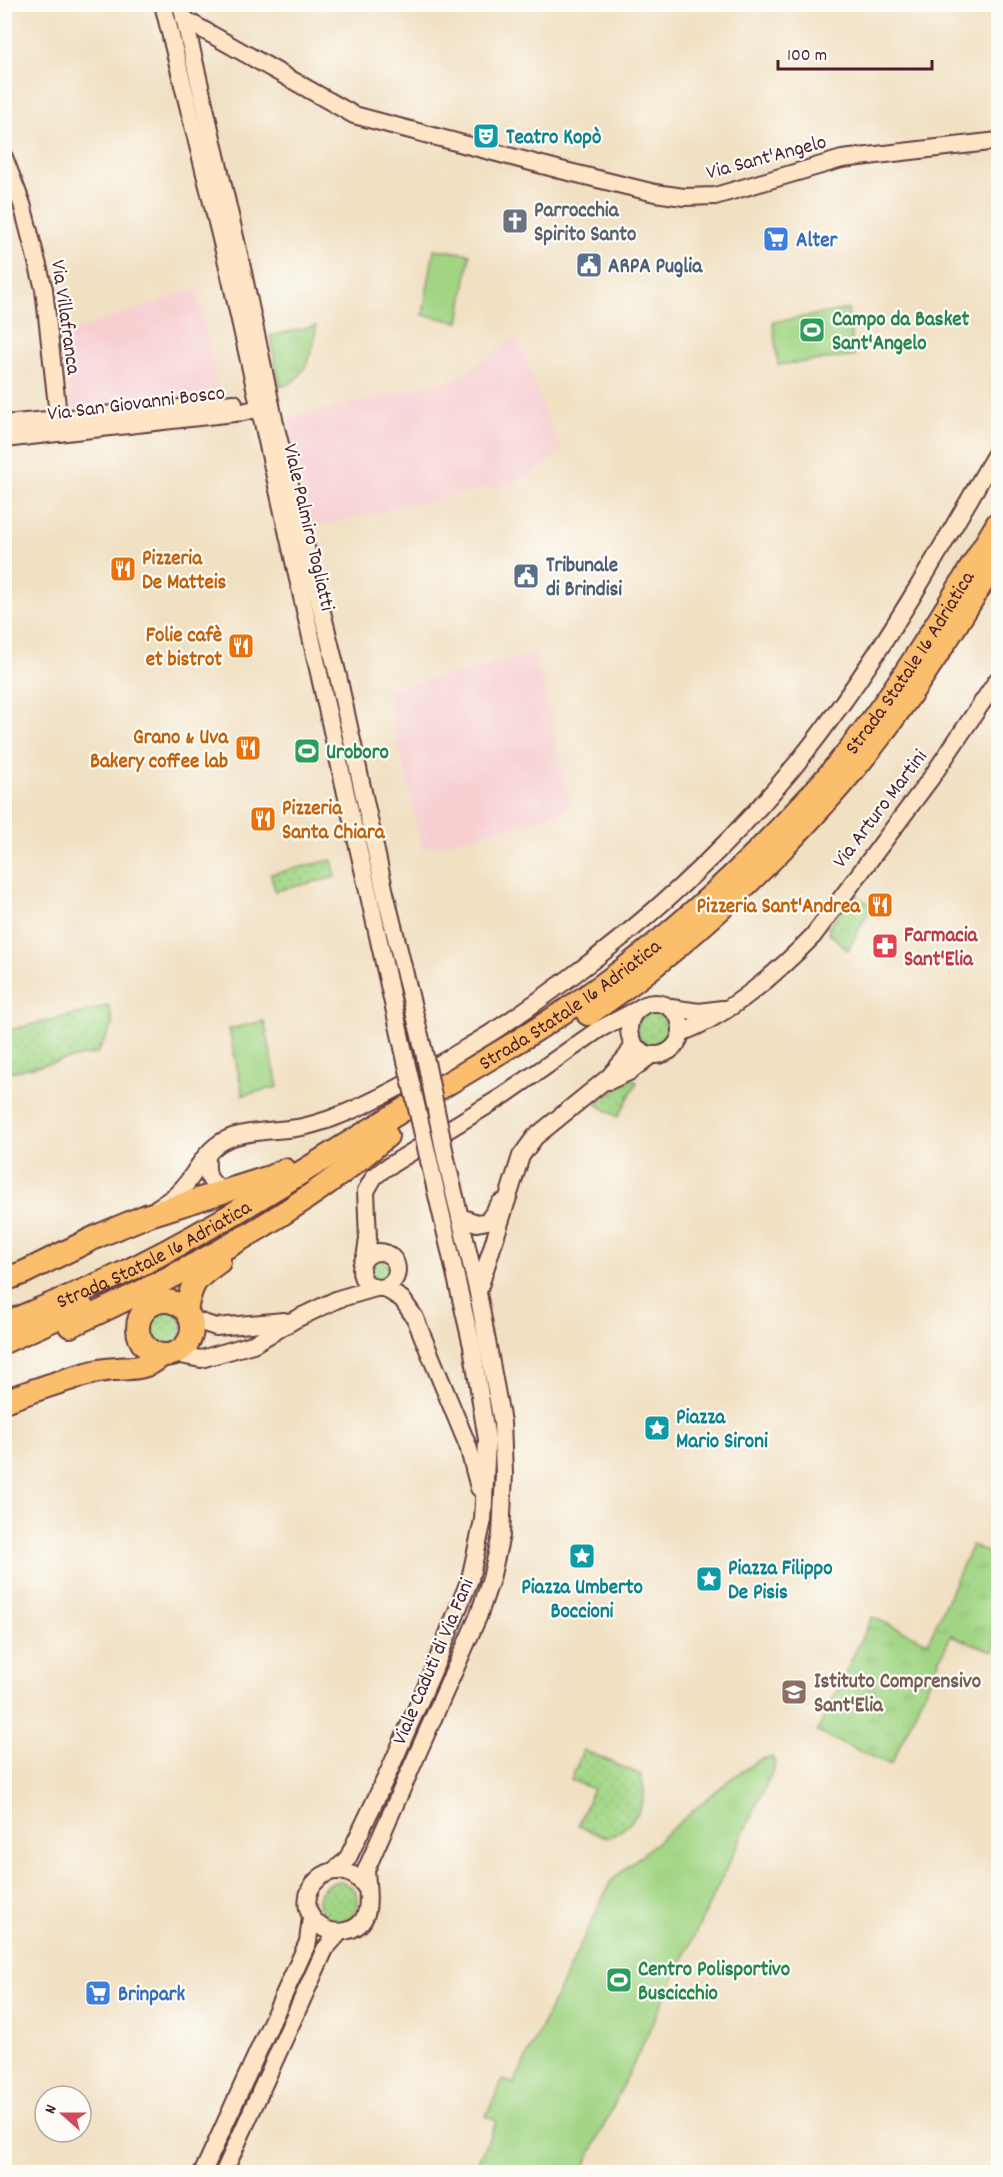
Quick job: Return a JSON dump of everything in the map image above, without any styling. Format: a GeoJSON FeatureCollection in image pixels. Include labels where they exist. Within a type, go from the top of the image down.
{"type":"FeatureCollection","features":[{"type":"Feature","properties":{"kind":"highway","name":"Strada Statale 16 Adriatica"},"geometry":{"type":"LineString","coordinates":[[6,1352],[340,1165],[384,1130],[602,986],[674,929],[743,866],[807,800],[865,730],[937,626],[999,523]]}},
{"type":"Feature","properties":{"kind":"highway","name":"Strada Statale 16 Adriatica"},"geometry":{"type":"LineString","coordinates":[[4,1324],[120,1274],[225,1219],[345,1147],[384,1130],[494,1073],[623,990],[720,910],[821,808],[878,739],[952,634],[999,556]]}},
{"type":"Feature","properties":{"kind":"highway"},"geometry":{"type":"LineString","coordinates":[[4,1280],[146,1216],[270,1177],[384,1130]]}},
{"type":"Feature","properties":{"kind":"highway"},"geometry":{"type":"LineString","coordinates":[[6,1352],[60,1330],[235,1242],[355,1165],[384,1130]]}},
{"type":"Feature","properties":{"kind":"highway"},"geometry":{"type":"LineString","coordinates":[[4,1401],[101,1370],[137,1368],[182,1350],[192,1336],[188,1314],[192,1286],[197,1277],[247,1244],[306,1198]]}},
{"type":"Feature","properties":{"kind":"highway"},"geometry":{"type":"LineString","coordinates":[[101,1370],[131,1349],[138,1333],[142,1314],[147,1307],[154,1303],[171,1301],[188,1314]]}},
{"type":"Feature","properties":{"kind":"highway"},"geometry":{"type":"LineString","coordinates":[[60,1330],[112,1319],[128,1323],[138,1333],[147,1349],[168,1355]]}},
{"type":"Feature","properties":{"kind":"street","name":"Viale Palmiro Togliatti"},"geometry":{"type":"LineString","coordinates":[[163,4],[265,406],[338,676],[385,894],[424,1052],[446,1159]]}},
{"type":"Feature","properties":{"kind":"street","name":"Viale Palmiro Togliatti"},"geometry":{"type":"LineString","coordinates":[[182,12],[241,263],[265,406],[430,1165]]}},
{"type":"Feature","properties":{"kind":"street","name":"Via Sant'Angelo"},"geometry":{"type":"LineString","coordinates":[[182,12],[354,115],[655,193],[684,197],[715,196],[842,159],[999,141]]}},
{"type":"Feature","properties":{"kind":"street","name":"Via Villafranca"},"geometry":{"type":"LineString","coordinates":[[4,157],[23,208],[44,289],[59,426]]}},
{"type":"Feature","properties":{"kind":"street","name":"Via San Giovanni Bosco"},"geometry":{"type":"LineString","coordinates":[[4,424],[59,426],[243,412],[265,406]]}},
{"type":"Feature","properties":{"kind":"street","name":"Via San Giovanni Bosco"},"geometry":{"type":"LineString","coordinates":[[4,439],[59,426]]}},
{"type":"Feature","properties":{"kind":"street"},"geometry":{"type":"LineString","coordinates":[[146,1216],[180,1192],[216,1145],[229,1138],[302,1127],[327,1120],[355,1109],[393,1089],[489,1034],[540,999],[603,953],[665,901],[715,855],[761,806],[840,707],[907,604],[999,450]]}},
{"type":"Feature","properties":{"kind":"street","name":"Via Arturo Martini"},"geometry":{"type":"LineString","coordinates":[[681,1033],[699,1026],[726,1008],[790,960],[813,936],[922,789],[999,679]]}},
{"type":"Feature","properties":{"kind":"street"},"geometry":{"type":"LineString","coordinates":[[484,1506],[468,1446],[415,1318],[402,1299],[365,1282],[363,1264],[368,1220],[366,1191],[374,1177],[384,1169],[503,1096],[598,1030],[640,1008],[655,1002],[671,1008],[699,1012],[726,1008]]}},
{"type":"Feature","properties":{"kind":"street"},"geometry":{"type":"LineString","coordinates":[[478,1293],[520,1156],[535,1137],[601,1084],[627,1056],[632,1041],[630,1021],[640,1008]]}},
{"type":"Feature","properties":{"kind":"street"},"geometry":{"type":"LineString","coordinates":[[598,1030],[617,1031],[644,1053],[663,1054],[676,1045],[681,1033],[680,1019],[671,1008]]}},
{"type":"Feature","properties":{"kind":"street"},"geometry":{"type":"LineString","coordinates":[[601,1084],[629,1072],[651,1055]]}},
{"type":"Feature","properties":{"kind":"street"},"geometry":{"type":"LineString","coordinates":[[207,1155],[206,1170],[211,1184],[225,1192]]}},
{"type":"Feature","properties":{"kind":"street","name":"Viale Caduti di Via Fani"},"geometry":{"type":"LineString","coordinates":[[224,2172],[325,1949],[340,1932],[358,1925],[369,1908],[366,1870],[478,1617],[491,1579],[501,1535],[504,1474],[502,1422],[478,1293],[446,1159]]}},
{"type":"Feature","properties":{"kind":"street","name":"Viale Caduti di Via Fani"},"geometry":{"type":"LineString","coordinates":[[203,2172],[308,1942],[311,1917],[308,1896],[311,1887],[317,1879],[333,1871],[347,1860],[390,1769],[449,1634],[470,1579],[484,1506],[487,1440],[472,1346],[430,1165]]}},
{"type":"Feature","properties":{"kind":"street"},"geometry":{"type":"LineString","coordinates":[[460,1217],[477,1223],[488,1221],[497,1209],[511,1181]]}},
{"type":"Feature","properties":{"kind":"street"},"geometry":{"type":"LineString","coordinates":[[168,1355],[201,1359],[253,1344],[294,1320],[338,1299],[389,1285],[396,1276],[397,1265],[368,1220]]}},
{"type":"Feature","properties":{"kind":"street"},"geometry":{"type":"LineString","coordinates":[[338,1299],[351,1286],[363,1264],[375,1252],[391,1256]]}},
{"type":"Feature","properties":{"kind":"street"},"geometry":{"type":"LineString","coordinates":[[188,1314],[216,1327],[259,1325],[294,1320]]}},
{"type":"Feature","properties":{"kind":"street"},"geometry":{"type":"LineString","coordinates":[[333,1871],[353,1874],[367,1889]]}},
{"type":"Feature","properties":{"kind":"street"},"geometry":{"type":"LineString","coordinates":[[311,1917],[324,1929],[340,1932]]}},
{"type":"Feature","properties":{"kind":"shaded area"},"geometry":{"type":"Polygon","coordinates":[[[197,288],[219,394],[72,411],[63,335],[197,288]]]}},
{"type":"Feature","properties":{"kind":"shaded area"},"geometry":{"type":"Polygon","coordinates":[[[518,337],[546,416],[563,452],[517,482],[312,527],[288,419],[454,379],[518,337]]]}},
{"type":"Feature","properties":{"kind":"shaded area"},"geometry":{"type":"Polygon","coordinates":[[[536,654],[570,804],[555,814],[535,821],[422,849],[386,689],[536,654]]]}},
{"type":"Feature","properties":{"kind":"green space"},"geometry":{"type":"Polygon","coordinates":[[[434,249],[470,254],[459,322],[423,315],[434,249]]]}},
{"type":"Feature","properties":{"kind":"green space","name":"Campo da Basket Sant'Angelo"},"geometry":{"type":"Polygon","coordinates":[[[848,309],[854,356],[778,365],[773,322],[848,309]]]}},
{"type":"Feature","properties":{"kind":"green space"},"geometry":{"type":"Polygon","coordinates":[[[316,326],[311,354],[302,372],[289,384],[280,387],[270,336],[316,326]]]}},
{"type":"Feature","properties":{"kind":"green space"},"geometry":{"type":"Polygon","coordinates":[[[332,860],[336,877],[275,891],[271,874],[332,860]]]}},
{"type":"Feature","properties":{"kind":"green space"},"geometry":{"type":"Polygon","coordinates":[[[853,895],[872,905],[848,950],[829,933],[828,928],[853,895]]]}},
{"type":"Feature","properties":{"kind":"green space"},"geometry":{"type":"Polygon","coordinates":[[[109,1006],[113,1025],[97,1053],[5,1073],[5,1031],[109,1006]]]}},
{"type":"Feature","properties":{"kind":"green space"},"geometry":{"type":"Polygon","coordinates":[[[656,1009],[670,1014],[675,1028],[670,1042],[656,1047],[642,1042],[637,1028],[642,1014],[656,1009]]]}},
{"type":"Feature","properties":{"kind":"green space"},"geometry":{"type":"Polygon","coordinates":[[[264,1021],[278,1087],[243,1095],[229,1029],[264,1021]]]}},
{"type":"Feature","properties":{"kind":"green space"},"geometry":{"type":"Polygon","coordinates":[[[632,1079],[637,1082],[618,1117],[596,1104],[632,1079]]]}},
{"type":"Feature","properties":{"kind":"green space"},"geometry":{"type":"Polygon","coordinates":[[[374,1259],[382,1259],[388,1265],[388,1273],[382,1279],[374,1279],[368,1273],[368,1265],[374,1259]]]}},
{"type":"Feature","properties":{"kind":"green space"},"geometry":{"type":"Polygon","coordinates":[[[165,1310],[178,1315],[183,1328],[178,1341],[165,1346],[152,1341],[147,1328],[152,1315],[165,1310]]]}},
{"type":"Feature","properties":{"kind":"green space"},"geometry":{"type":"Polygon","coordinates":[[[972,1545],[998,1557],[998,1642],[994,1652],[951,1635],[891,1765],[817,1732],[872,1617],[928,1642],[972,1545]]]}},
{"type":"Feature","properties":{"kind":"green space"},"geometry":{"type":"Polygon","coordinates":[[[583,1750],[641,1775],[644,1793],[640,1809],[621,1831],[608,1838],[578,1826],[593,1789],[571,1780],[583,1750]]]}},
{"type":"Feature","properties":{"kind":"green space","name":"Centro Polisportivo Buscicchio"},"geometry":{"type":"Polygon","coordinates":[[[772,1757],[775,1763],[774,1768],[582,2172],[473,2172],[497,2121],[486,2116],[503,2080],[514,2084],[611,1881],[729,1780],[761,1759],[772,1757]]]}},
{"type":"Feature","properties":{"kind":"green space"},"geometry":{"type":"Polygon","coordinates":[[[338,1882],[352,1888],[358,1902],[352,1916],[338,1922],[324,1916],[318,1902],[324,1888],[338,1882]]]}},
{"type":"Feature","properties":{"kind":"place","name":"Teatro Kopò"},"geometry":{"type":"Point","coordinates":[486,136]}},
{"type":"Feature","properties":{"kind":"place","name":"Parrocchia Spirito Santo"},"geometry":{"type":"Point","coordinates":[515,221]}},
{"type":"Feature","properties":{"kind":"place","name":"Alter"},"geometry":{"type":"Point","coordinates":[776,239]}},
{"type":"Feature","properties":{"kind":"place","name":"ARPA Puglia"},"geometry":{"type":"Point","coordinates":[589,265]}},
{"type":"Feature","properties":{"kind":"place","name":"Campo da Basket Sant'Angelo"},"geometry":{"type":"Point","coordinates":[812,330]}},
{"type":"Feature","properties":{"kind":"place","name":"Pizzeria De Matteis"},"geometry":{"type":"Point","coordinates":[123,569]}},
{"type":"Feature","properties":{"kind":"place","name":"Tribunale di Brindisi"},"geometry":{"type":"Point","coordinates":[526,576]}},
{"type":"Feature","properties":{"kind":"place","name":"Folie cafè et bistrot"},"geometry":{"type":"Point","coordinates":[241,646]}},
{"type":"Feature","properties":{"kind":"place","name":"Grano & Uva Bakery coffee lab"},"geometry":{"type":"Point","coordinates":[248,748]}},
{"type":"Feature","properties":{"kind":"place","name":"Uroboro"},"geometry":{"type":"Point","coordinates":[307,751]}},
{"type":"Feature","properties":{"kind":"place","name":"Pizzeria Santa Chiara"},"geometry":{"type":"Point","coordinates":[263,819]}},
{"type":"Feature","properties":{"kind":"place","name":"Pizzeria Sant'Andrea"},"geometry":{"type":"Point","coordinates":[880,905]}},
{"type":"Feature","properties":{"kind":"place","name":"Farmacia Sant'Elia"},"geometry":{"type":"Point","coordinates":[885,946]}},
{"type":"Feature","properties":{"kind":"place","name":"Piazza Mario Sironi"},"geometry":{"type":"Point","coordinates":[657,1428]}},
{"type":"Feature","properties":{"kind":"place","name":"Piazza Umberto Boccioni"},"geometry":{"type":"Point","coordinates":[582,1556]}},
{"type":"Feature","properties":{"kind":"place","name":"Piazza Filippo De Pisis"},"geometry":{"type":"Point","coordinates":[709,1579]}},
{"type":"Feature","properties":{"kind":"place","name":"Istituto Comprensivo Sant'Elia"},"geometry":{"type":"Point","coordinates":[794,1692]}},
{"type":"Feature","properties":{"kind":"place","name":"Centro Polisportivo Buscicchio"},"geometry":{"type":"Point","coordinates":[619,1980]}},
{"type":"Feature","properties":{"kind":"place","name":"Brinpark"},"geometry":{"type":"Point","coordinates":[98,1993]}}]}
